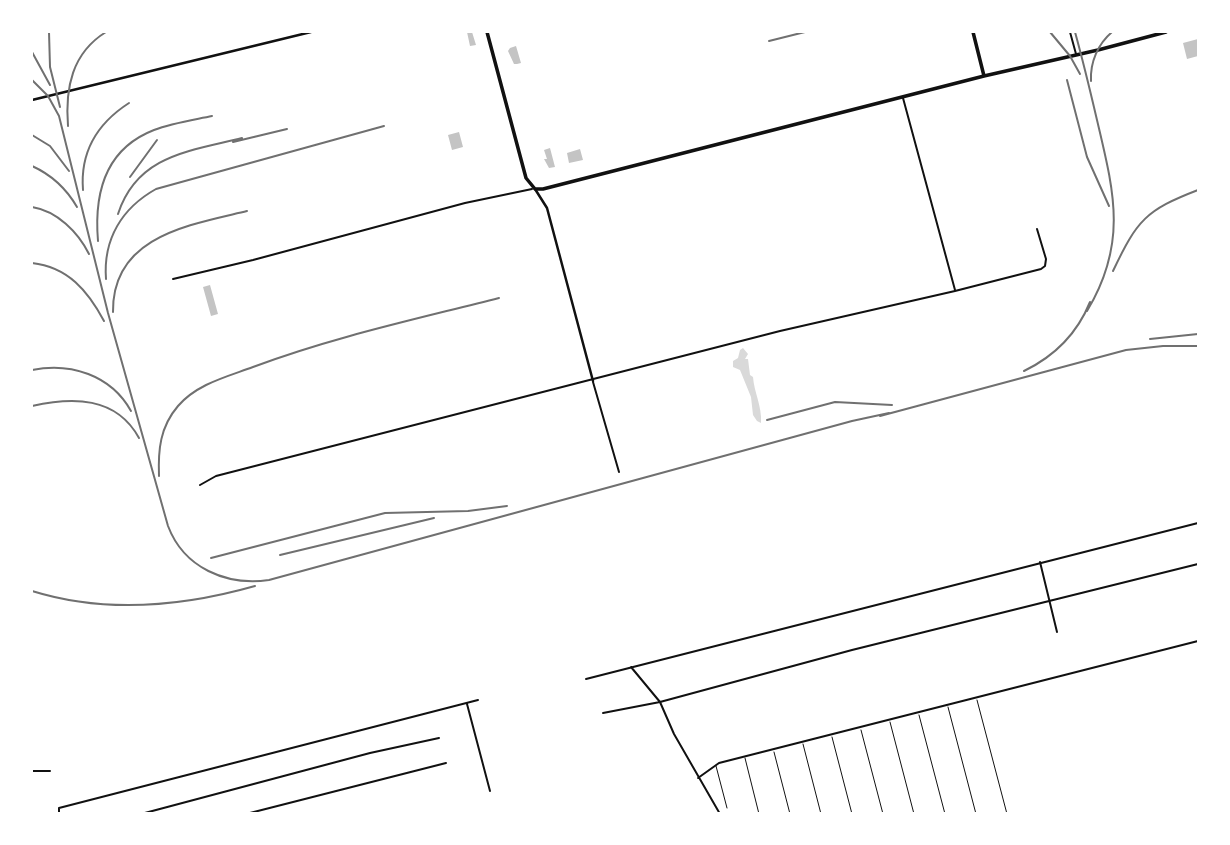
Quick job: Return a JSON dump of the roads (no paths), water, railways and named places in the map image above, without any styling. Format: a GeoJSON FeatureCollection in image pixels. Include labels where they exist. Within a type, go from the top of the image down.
{"type":"FeatureCollection","features":[{"type":"Feature","properties":{"kind":"main road"},"geometry":{"type":"LineString","coordinates":[[487,32],[526,178],[535,189],[549,188],[1166,32]]}},
{"type":"Feature","properties":{"kind":"main road"},"geometry":{"type":"LineString","coordinates":[[973,32],[984,76]]}},
{"type":"Feature","properties":{"kind":"street"},"geometry":{"type":"LineString","coordinates":[[32,100],[311,32]]}},
{"type":"Feature","properties":{"kind":"street"},"geometry":{"type":"LineString","coordinates":[[1070,32],[1076,55]]}},
{"type":"Feature","properties":{"kind":"street"},"geometry":{"type":"LineString","coordinates":[[903,97],[955,291]]}},
{"type":"Feature","properties":{"kind":"street"},"geometry":{"type":"LineString","coordinates":[[524,189],[526,178]]}},
{"type":"Feature","properties":{"kind":"street"},"geometry":{"type":"LineString","coordinates":[[549,188],[544,193],[544,202],[619,472]]}},
{"type":"Feature","properties":{"kind":"street"},"geometry":{"type":"LineString","coordinates":[[173,279],[524,189],[535,189],[544,202]]}},
{"type":"Feature","properties":{"kind":"street"},"geometry":{"type":"LineString","coordinates":[[200,485],[216,476],[780,331],[955,291],[1045,266],[1046,259],[1037,229]]}},
{"type":"Feature","properties":{"kind":"street"},"geometry":{"type":"LineString","coordinates":[[586,678],[1199,523]]}},
{"type":"Feature","properties":{"kind":"street"},"geometry":{"type":"LineString","coordinates":[[1040,562],[1058,632]]}},
{"type":"Feature","properties":{"kind":"street"},"geometry":{"type":"LineString","coordinates":[[603,713],[660,702],[1199,564]]}},
{"type":"Feature","properties":{"kind":"street"},"geometry":{"type":"LineString","coordinates":[[698,778],[715,766],[745,757],[1199,641]]}},
{"type":"Feature","properties":{"kind":"street"},"geometry":{"type":"LineString","coordinates":[[631,666],[660,702],[674,734],[720,814]]}},
{"type":"Feature","properties":{"kind":"street"},"geometry":{"type":"LineString","coordinates":[[60,814],[59,808],[478,700]]}},
{"type":"Feature","properties":{"kind":"street"},"geometry":{"type":"LineString","coordinates":[[466,702],[490,791]]}},
{"type":"Feature","properties":{"kind":"street"},"geometry":{"type":"LineString","coordinates":[[141,814],[370,753],[439,738]]}},
{"type":"Feature","properties":{"kind":"street"},"geometry":{"type":"LineString","coordinates":[[246,814],[446,763]]}},
{"type":"Feature","properties":{"kind":"street"},"geometry":{"type":"LineString","coordinates":[[32,771],[50,771]]}},
{"type":"Feature","properties":{"kind":"lane"},"geometry":{"type":"LineString","coordinates":[[976,698],[1007,814]]}},
{"type":"Feature","properties":{"kind":"lane"},"geometry":{"type":"LineString","coordinates":[[947,704],[976,814]]}},
{"type":"Feature","properties":{"kind":"lane"},"geometry":{"type":"LineString","coordinates":[[919,712],[945,814]]}},
{"type":"Feature","properties":{"kind":"lane"},"geometry":{"type":"LineString","coordinates":[[890,720],[914,814]]}},
{"type":"Feature","properties":{"kind":"lane"},"geometry":{"type":"LineString","coordinates":[[861,728],[883,814]]}},
{"type":"Feature","properties":{"kind":"lane"},"geometry":{"type":"LineString","coordinates":[[831,735],[852,814]]}},
{"type":"Feature","properties":{"kind":"lane"},"geometry":{"type":"LineString","coordinates":[[802,742],[821,814]]}},
{"type":"Feature","properties":{"kind":"lane"},"geometry":{"type":"LineString","coordinates":[[774,750],[790,814]]}},
{"type":"Feature","properties":{"kind":"lane"},"geometry":{"type":"LineString","coordinates":[[745,757],[759,814]]}},
{"type":"Feature","properties":{"kind":"lane"},"geometry":{"type":"LineString","coordinates":[[715,766],[727,808]]}},
{"type":"Feature","properties":{"kind":"railway"},"geometry":{"type":"LineString","coordinates":[[49,32],[50,67],[60,107]]}},
{"type":"Feature","properties":{"kind":"railway"},"geometry":{"type":"LineString","coordinates":[[68,126],[68,98],[73,73],[85,50],[106,32]]}},
{"type":"Feature","properties":{"kind":"railway"},"geometry":{"type":"LineString","coordinates":[[769,41],[805,32]]}},
{"type":"Feature","properties":{"kind":"railway"},"geometry":{"type":"LineString","coordinates":[[1050,32],[1070,56],[1080,74]]}},
{"type":"Feature","properties":{"kind":"railway"},"geometry":{"type":"LineString","coordinates":[[1075,32],[1108,171],[1114,217],[1108,263],[1087,311]]}},
{"type":"Feature","properties":{"kind":"railway"},"geometry":{"type":"LineString","coordinates":[[1091,81],[1096,54],[1112,32]]}},
{"type":"Feature","properties":{"kind":"railway"},"geometry":{"type":"LineString","coordinates":[[32,52],[50,85]]}},
{"type":"Feature","properties":{"kind":"railway"},"geometry":{"type":"LineString","coordinates":[[32,80],[48,96],[59,116],[108,313],[168,526],[184,553],[208,571],[222,577],[269,580],[889,413]]}},
{"type":"Feature","properties":{"kind":"railway"},"geometry":{"type":"LineString","coordinates":[[1067,80],[1087,157],[1109,206]]}},
{"type":"Feature","properties":{"kind":"railway"},"geometry":{"type":"LineString","coordinates":[[83,190],[85,163],[93,140],[108,120],[129,103]]}},
{"type":"Feature","properties":{"kind":"railway"},"geometry":{"type":"LineString","coordinates":[[98,241],[101,190],[106,175],[124,149],[137,138],[154,130],[212,116]]}},
{"type":"Feature","properties":{"kind":"railway"},"geometry":{"type":"LineString","coordinates":[[106,279],[108,251],[117,226],[133,205],[156,189],[384,126]]}},
{"type":"Feature","properties":{"kind":"railway"},"geometry":{"type":"LineString","coordinates":[[233,142],[287,129]]}},
{"type":"Feature","properties":{"kind":"railway"},"geometry":{"type":"LineString","coordinates":[[32,135],[50,146],[69,171]]}},
{"type":"Feature","properties":{"kind":"railway"},"geometry":{"type":"LineString","coordinates":[[118,214],[127,194],[138,179],[152,167],[185,152],[242,138]]}},
{"type":"Feature","properties":{"kind":"railway"},"geometry":{"type":"LineString","coordinates":[[130,177],[157,140]]}},
{"type":"Feature","properties":{"kind":"railway"},"geometry":{"type":"LineString","coordinates":[[32,166],[58,183],[77,207]]}},
{"type":"Feature","properties":{"kind":"railway"},"geometry":{"type":"LineString","coordinates":[[1113,271],[1129,240],[1145,219],[1166,204],[1198,190]]}},
{"type":"Feature","properties":{"kind":"railway"},"geometry":{"type":"LineString","coordinates":[[32,207],[50,213],[66,224],[89,254]]}},
{"type":"Feature","properties":{"kind":"railway"},"geometry":{"type":"LineString","coordinates":[[113,312],[116,286],[125,266],[140,250],[179,229],[247,211]]}},
{"type":"Feature","properties":{"kind":"railway"},"geometry":{"type":"LineString","coordinates":[[32,263],[45,265],[76,282],[104,321]]}},
{"type":"Feature","properties":{"kind":"railway"},"geometry":{"type":"LineString","coordinates":[[159,476],[160,448],[167,422],[186,398],[212,382],[283,356],[375,329],[499,298]]}},
{"type":"Feature","properties":{"kind":"railway"},"geometry":{"type":"LineString","coordinates":[[1024,371],[1064,343],[1079,324],[1090,302]]}},
{"type":"Feature","properties":{"kind":"railway"},"geometry":{"type":"LineString","coordinates":[[1150,339],[1198,334]]}},
{"type":"Feature","properties":{"kind":"railway"},"geometry":{"type":"LineString","coordinates":[[880,416],[1126,350],[1198,346]]}},
{"type":"Feature","properties":{"kind":"railway"},"geometry":{"type":"LineString","coordinates":[[32,370],[61,368],[88,374],[112,388],[131,411]]}},
{"type":"Feature","properties":{"kind":"railway"},"geometry":{"type":"LineString","coordinates":[[32,406],[77,401],[106,407],[129,424],[139,438]]}},
{"type":"Feature","properties":{"kind":"railway"},"geometry":{"type":"LineString","coordinates":[[767,420],[835,402],[892,405]]}},
{"type":"Feature","properties":{"kind":"railway"},"geometry":{"type":"LineString","coordinates":[[211,558],[385,513],[468,511],[507,506]]}},
{"type":"Feature","properties":{"kind":"railway"},"geometry":{"type":"LineString","coordinates":[[280,555],[434,518]]}},
{"type":"Feature","properties":{"kind":"railway"},"geometry":{"type":"LineString","coordinates":[[32,591],[88,603],[144,605],[199,599],[255,586]]}}]}
